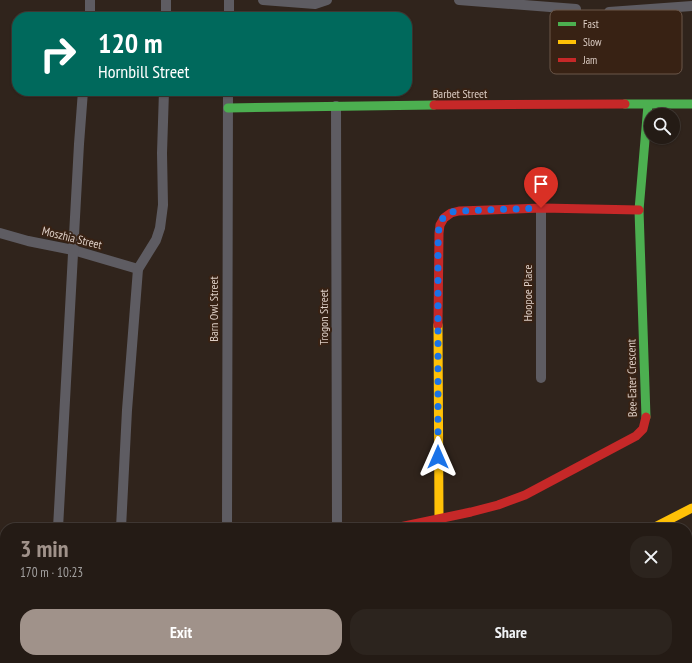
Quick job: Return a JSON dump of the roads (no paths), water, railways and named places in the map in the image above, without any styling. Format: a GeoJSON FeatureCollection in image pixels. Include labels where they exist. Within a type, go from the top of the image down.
{"type":"FeatureCollection","features":[{"type":"Feature","properties":{"kind":"street"},"geometry":{"type":"LineString","coordinates":[[90,0],[90,12]]}},
{"type":"Feature","properties":{"kind":"street"},"geometry":{"type":"LineString","coordinates":[[166,0],[166,12]]}},
{"type":"Feature","properties":{"kind":"street"},"geometry":{"type":"LineString","coordinates":[[229,0],[229,12]]}},
{"type":"Feature","properties":{"kind":"street"},"geometry":{"type":"LineString","coordinates":[[263,0],[315,4],[327,0]]}},
{"type":"Feature","properties":{"kind":"street"},"geometry":{"type":"LineString","coordinates":[[458,0],[541,3],[576,9]]}},
{"type":"Feature","properties":{"kind":"street"},"geometry":{"type":"LineString","coordinates":[[619,10],[646,4],[692,6]]}},
{"type":"Feature","properties":{"kind":"street"},"geometry":{"type":"LineString","coordinates":[[58,523],[83,96]]}},
{"type":"Feature","properties":{"kind":"street"},"geometry":{"type":"LineString","coordinates":[[122,523],[127,410],[138,269],[156,240],[160,228],[163,205],[162,153],[164,96]]}},
{"type":"Feature","properties":{"kind":"street","name":"Barn Owl Street"},"geometry":{"type":"LineString","coordinates":[[227,523],[226,514],[228,96]]}},
{"type":"Feature","properties":{"kind":"street","name":"Bee-Eater Crescent"},"geometry":{"type":"LineString","coordinates":[[419,523],[498,505],[525,494],[636,436],[643,429],[646,419],[639,210],[648,104]]}},
{"type":"Feature","properties":{"kind":"street","name":"Barbet Street"},"geometry":{"type":"LineString","coordinates":[[228,108],[692,104]]}},
{"type":"Feature","properties":{"kind":"street","name":"Trogon Street"},"geometry":{"type":"LineString","coordinates":[[336,106],[337,523]]}},
{"type":"Feature","properties":{"kind":"street"},"geometry":{"type":"LineString","coordinates":[[438,519],[438,246],[440,222],[446,215],[456,211],[541,208],[639,210]]}},
{"type":"Feature","properties":{"kind":"street","name":"Hoopoe Place"},"geometry":{"type":"LineString","coordinates":[[541,208],[541,378]]}},
{"type":"Feature","properties":{"kind":"street","name":"Moszhia Street"},"geometry":{"type":"LineString","coordinates":[[0,233],[28,241],[73,250],[138,269]]}},
{"type":"Feature","properties":{"kind":"street"},"geometry":{"type":"LineString","coordinates":[[663,523],[692,508]]}}]}
